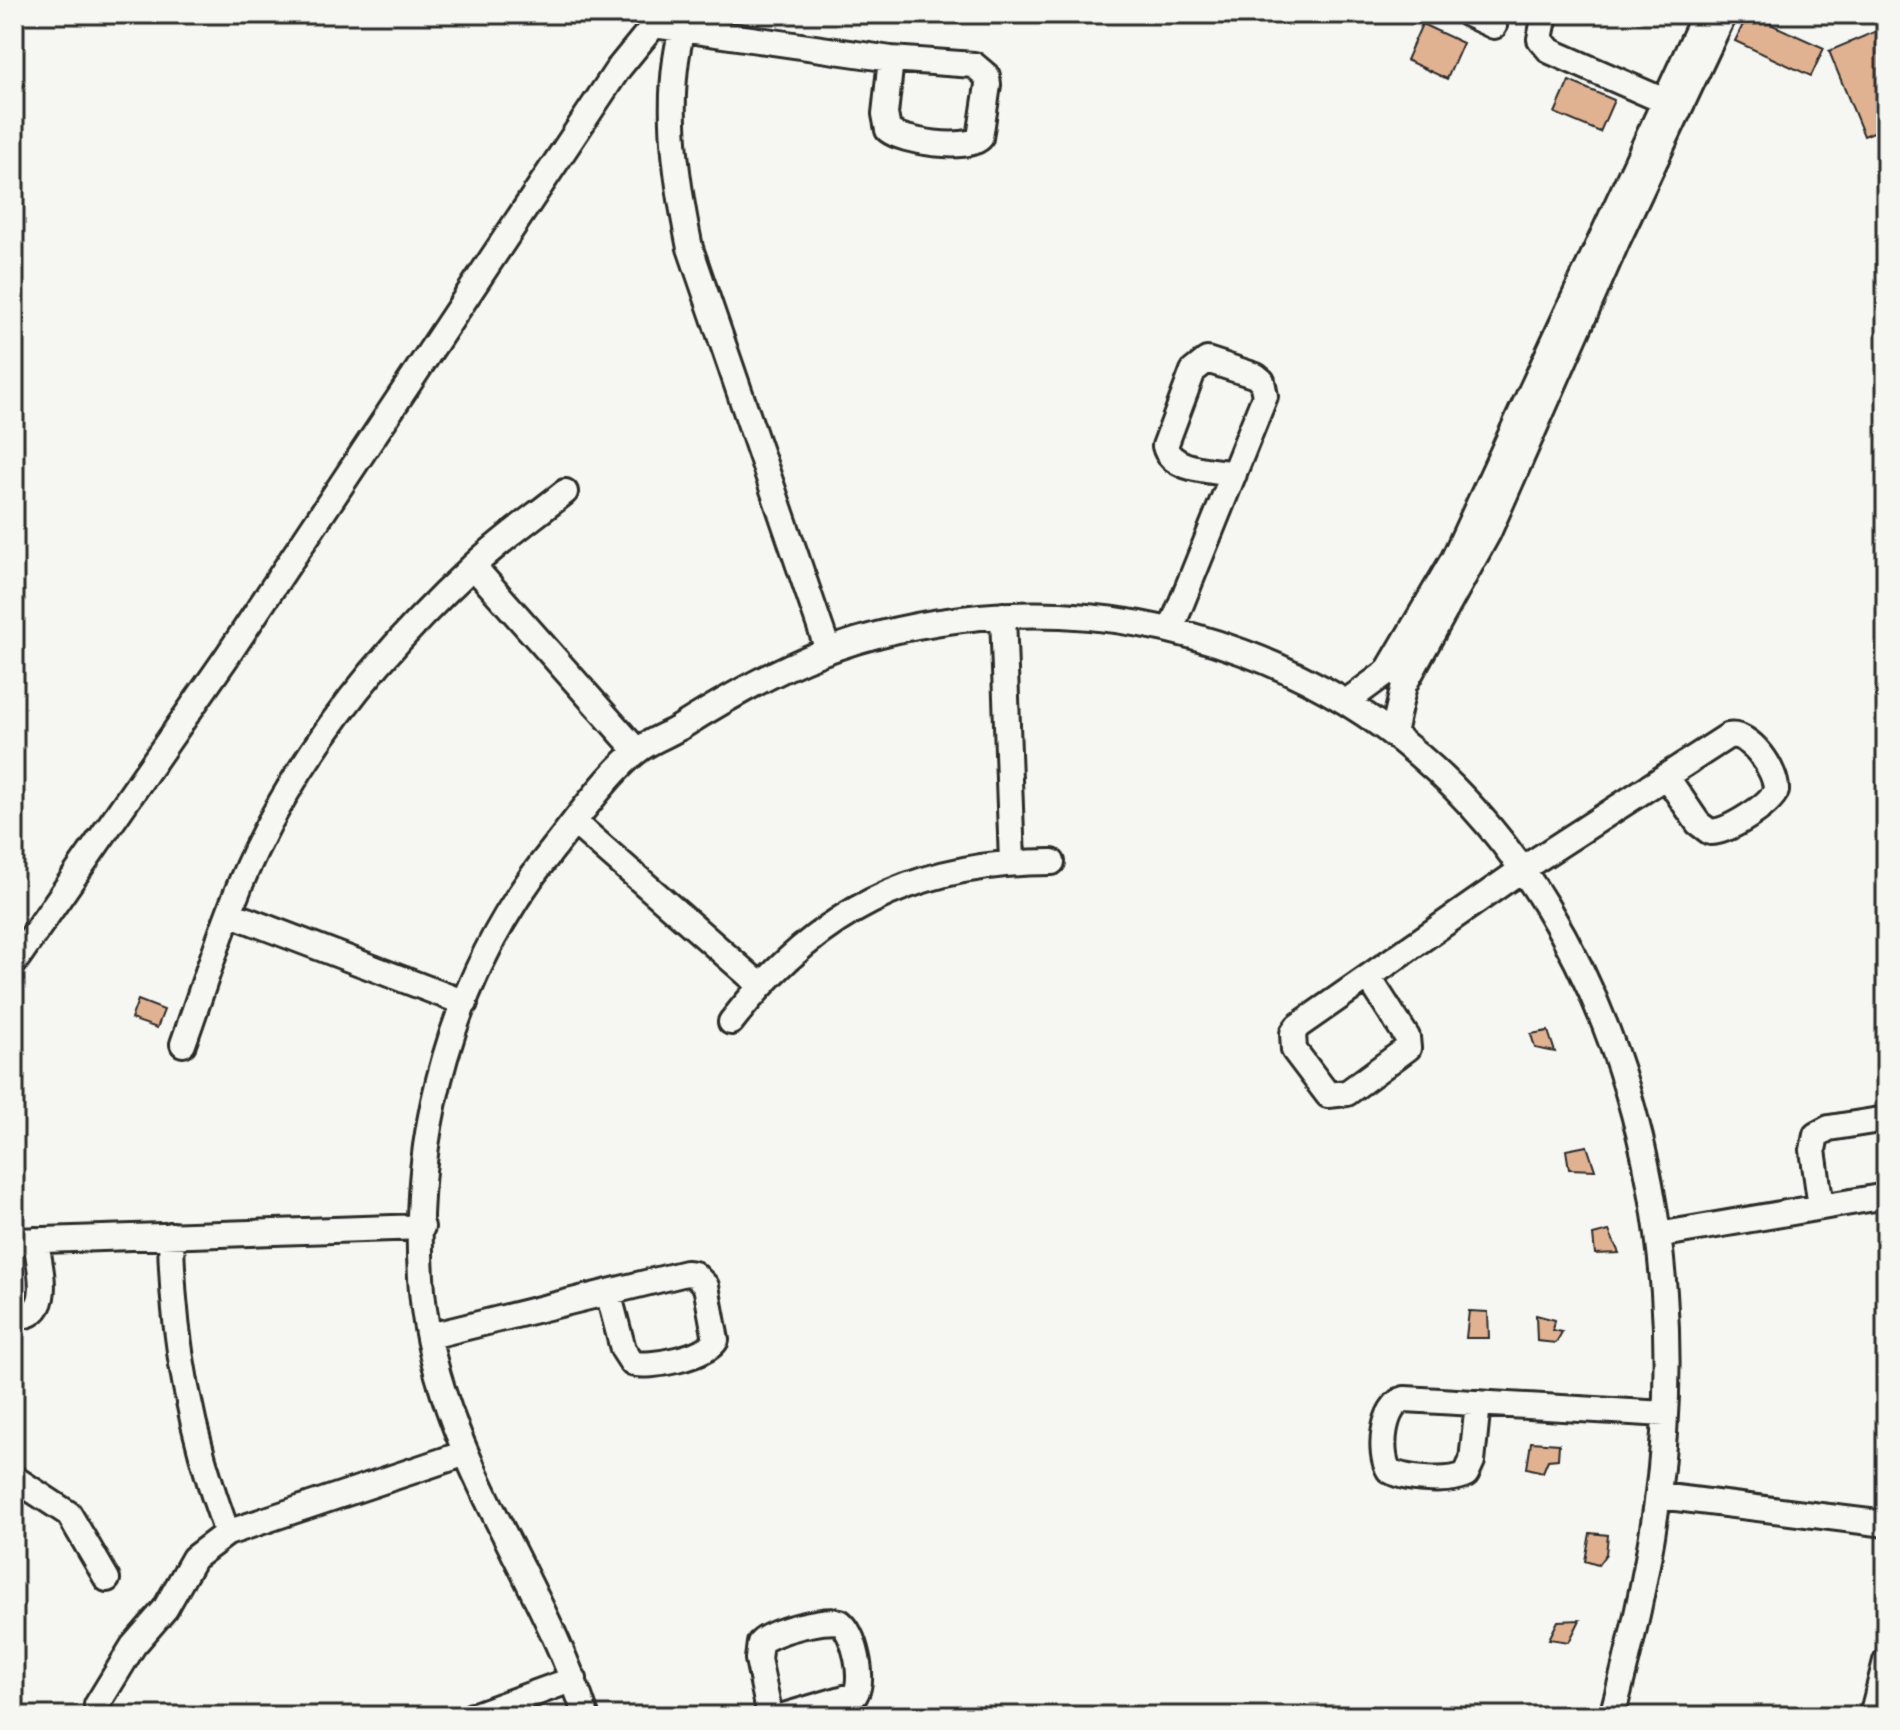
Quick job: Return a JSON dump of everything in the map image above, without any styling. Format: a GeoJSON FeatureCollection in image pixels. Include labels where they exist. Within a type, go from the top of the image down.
{"type":"FeatureCollection","features":[{"type":"Feature","properties":{"kind":"street"},"geometry":{"type":"LineString","coordinates":[[1468,14],[1494,26]]}},
{"type":"Feature","properties":{"kind":"street"},"geometry":{"type":"LineString","coordinates":[[1545,14],[1540,39],[1550,51],[1672,104]]}},
{"type":"Feature","properties":{"kind":"street"},"geometry":{"type":"LineString","coordinates":[[1672,104],[1705,14]]}},
{"type":"Feature","properties":{"kind":"street"},"geometry":{"type":"LineString","coordinates":[[1393,733],[1404,685],[1424,630],[1472,524],[1672,104],[1724,14]]}},
{"type":"Feature","properties":{"kind":"street"},"geometry":{"type":"LineString","coordinates":[[684,21],[675,83],[674,138],[679,194],[690,248],[827,647]]}},
{"type":"Feature","properties":{"kind":"street"},"geometry":{"type":"LineString","coordinates":[[14,963],[235,645],[618,69],[654,25],[684,21],[891,59],[974,65],[981,69],[988,85],[980,138],[962,146],[903,138],[888,130],[885,114],[891,59]]}},
{"type":"Feature","properties":{"kind":"street"},"geometry":{"type":"LineString","coordinates":[[1171,629],[1234,474],[1266,388],[1256,376],[1207,360],[1193,371],[1165,446],[1167,454],[1178,463],[1234,474]]}},
{"type":"Feature","properties":{"kind":"street"},"geometry":{"type":"LineString","coordinates":[[183,1044],[255,852],[297,776],[346,704],[401,637],[473,566],[565,492]]}},
{"type":"Feature","properties":{"kind":"street"},"geometry":{"type":"LineString","coordinates":[[473,566],[637,751]]}},
{"type":"Feature","properties":{"kind":"street"},"geometry":{"type":"LineString","coordinates":[[1003,615],[1012,862]]}},
{"type":"Feature","properties":{"kind":"street"},"geometry":{"type":"LineString","coordinates":[[586,1716],[548,1616],[463,1454],[430,1336],[422,1290],[420,1187],[427,1130],[439,1074],[477,966],[505,915],[574,822],[637,751],[747,685],[827,647],[884,631],[1003,615],[1060,615],[1171,629],[1262,660],[1346,702],[1393,733],[1441,774],[1485,820],[1524,868],[1565,936],[1599,1007],[1626,1081],[1646,1157],[1664,1295],[1665,1414],[1660,1496],[1651,1553],[1612,1716]]}},
{"type":"Feature","properties":{"kind":"street"},"geometry":{"type":"LineString","coordinates":[[1346,702],[1387,672],[1424,630]]}},
{"type":"Feature","properties":{"kind":"street"},"geometry":{"type":"LineString","coordinates":[[1369,978],[1407,1037],[1408,1048],[1347,1093],[1328,1095],[1294,1050],[1293,1033],[1369,978],[1524,868],[1666,776],[1736,734],[1750,741],[1775,779],[1776,791],[1768,801],[1725,829],[1710,832],[1698,823],[1666,776]]}},
{"type":"Feature","properties":{"kind":"street"},"geometry":{"type":"LineString","coordinates":[[574,822],[760,985]]}},
{"type":"Feature","properties":{"kind":"street"},"geometry":{"type":"LineString","coordinates":[[731,1022],[760,985],[801,945],[848,912],[874,899],[900,887],[955,870],[1012,862],[1052,862]]}},
{"type":"Feature","properties":{"kind":"street"},"geometry":{"type":"LineString","coordinates":[[231,914],[465,1003]]}},
{"type":"Feature","properties":{"kind":"street"},"geometry":{"type":"LineString","coordinates":[[1821,1207],[1813,1150],[1816,1135],[1829,1128],[1886,1119]]}},
{"type":"Feature","properties":{"kind":"street"},"geometry":{"type":"LineString","coordinates":[[1658,1235],[1886,1196]]}},
{"type":"Feature","properties":{"kind":"street"},"geometry":{"type":"LineString","coordinates":[[14,1316],[25,1317],[37,1311],[43,1298],[25,1241],[422,1227]]}},
{"type":"Feature","properties":{"kind":"street"},"geometry":{"type":"LineString","coordinates":[[171,1235],[171,1299],[185,1395],[207,1476],[227,1533]]}},
{"type":"Feature","properties":{"kind":"street"},"geometry":{"type":"LineString","coordinates":[[430,1336],[608,1292],[694,1274],[706,1286],[716,1340],[702,1353],[648,1366],[632,1363],[623,1349],[608,1292]]}},
{"type":"Feature","properties":{"kind":"street"},"geometry":{"type":"LineString","coordinates":[[1478,1403],[1472,1461],[1466,1474],[1452,1479],[1400,1475],[1386,1465],[1388,1413],[1397,1401],[1478,1403],[1665,1414]]}},
{"type":"Feature","properties":{"kind":"street"},"geometry":{"type":"LineString","coordinates":[[97,1705],[133,1646],[165,1609],[194,1558],[227,1533],[463,1454]]}},
{"type":"Feature","properties":{"kind":"street"},"geometry":{"type":"LineString","coordinates":[[14,1478],[69,1514],[107,1579]]}},
{"type":"Feature","properties":{"kind":"street"},"geometry":{"type":"LineString","coordinates":[[1660,1496],[1886,1524]]}},
{"type":"Feature","properties":{"kind":"street"},"geometry":{"type":"LineString","coordinates":[[770,1716],[758,1659],[760,1643],[773,1634],[827,1621],[840,1622],[849,1632],[860,1679],[855,1695],[784,1716]]}},
{"type":"Feature","properties":{"kind":"street"},"geometry":{"type":"LineString","coordinates":[[1872,1716],[1886,1661]]}},
{"type":"Feature","properties":{"kind":"street"},"geometry":{"type":"LineString","coordinates":[[472,1716],[574,1679]]}},
{"type":"Feature","properties":{"kind":"building"},"geometry":{"type":"Polygon","coordinates":[[[1748,14],[1824,48],[1811,76],[1735,41],[1748,14]]]}},
{"type":"Feature","properties":{"kind":"building"},"geometry":{"type":"Polygon","coordinates":[[[1422,24],[1463,43],[1447,79],[1406,60],[1422,24]]]}},
{"type":"Feature","properties":{"kind":"building"},"geometry":{"type":"Polygon","coordinates":[[[1886,27],[1886,127],[1864,136],[1829,51],[1886,27]]]}},
{"type":"Feature","properties":{"kind":"building"},"geometry":{"type":"Polygon","coordinates":[[[1569,81],[1614,100],[1600,132],[1555,113],[1569,81]]]}},
{"type":"Feature","properties":{"kind":"building"},"geometry":{"type":"Polygon","coordinates":[[[138,1000],[164,1010],[157,1028],[131,1019],[138,1000]]]}},
{"type":"Feature","properties":{"kind":"building"},"geometry":{"type":"Polygon","coordinates":[[[1548,1031],[1555,1052],[1535,1048],[1531,1034],[1548,1031]]]}},
{"type":"Feature","properties":{"kind":"building"},"geometry":{"type":"Polygon","coordinates":[[[1587,1146],[1595,1170],[1569,1169],[1566,1150],[1587,1146]]]}},
{"type":"Feature","properties":{"kind":"building"},"geometry":{"type":"Polygon","coordinates":[[[1609,1231],[1619,1253],[1595,1254],[1593,1235],[1609,1231]]]}},
{"type":"Feature","properties":{"kind":"building"},"geometry":{"type":"Polygon","coordinates":[[[1469,1311],[1488,1312],[1489,1338],[1466,1338],[1469,1311]]]}},
{"type":"Feature","properties":{"kind":"building"},"geometry":{"type":"Polygon","coordinates":[[[1536,1315],[1555,1320],[1553,1330],[1562,1332],[1556,1343],[1537,1341],[1536,1315]]]}},
{"type":"Feature","properties":{"kind":"building"},"geometry":{"type":"Polygon","coordinates":[[[1531,1442],[1559,1444],[1558,1459],[1548,1460],[1543,1472],[1527,1468],[1531,1442]]]}},
{"type":"Feature","properties":{"kind":"building"},"geometry":{"type":"Polygon","coordinates":[[[1590,1533],[1608,1535],[1606,1554],[1598,1565],[1585,1561],[1590,1533]]]}},
{"type":"Feature","properties":{"kind":"building"},"geometry":{"type":"Polygon","coordinates":[[[1580,1620],[1569,1642],[1549,1639],[1558,1621],[1580,1620]]]}}]}
